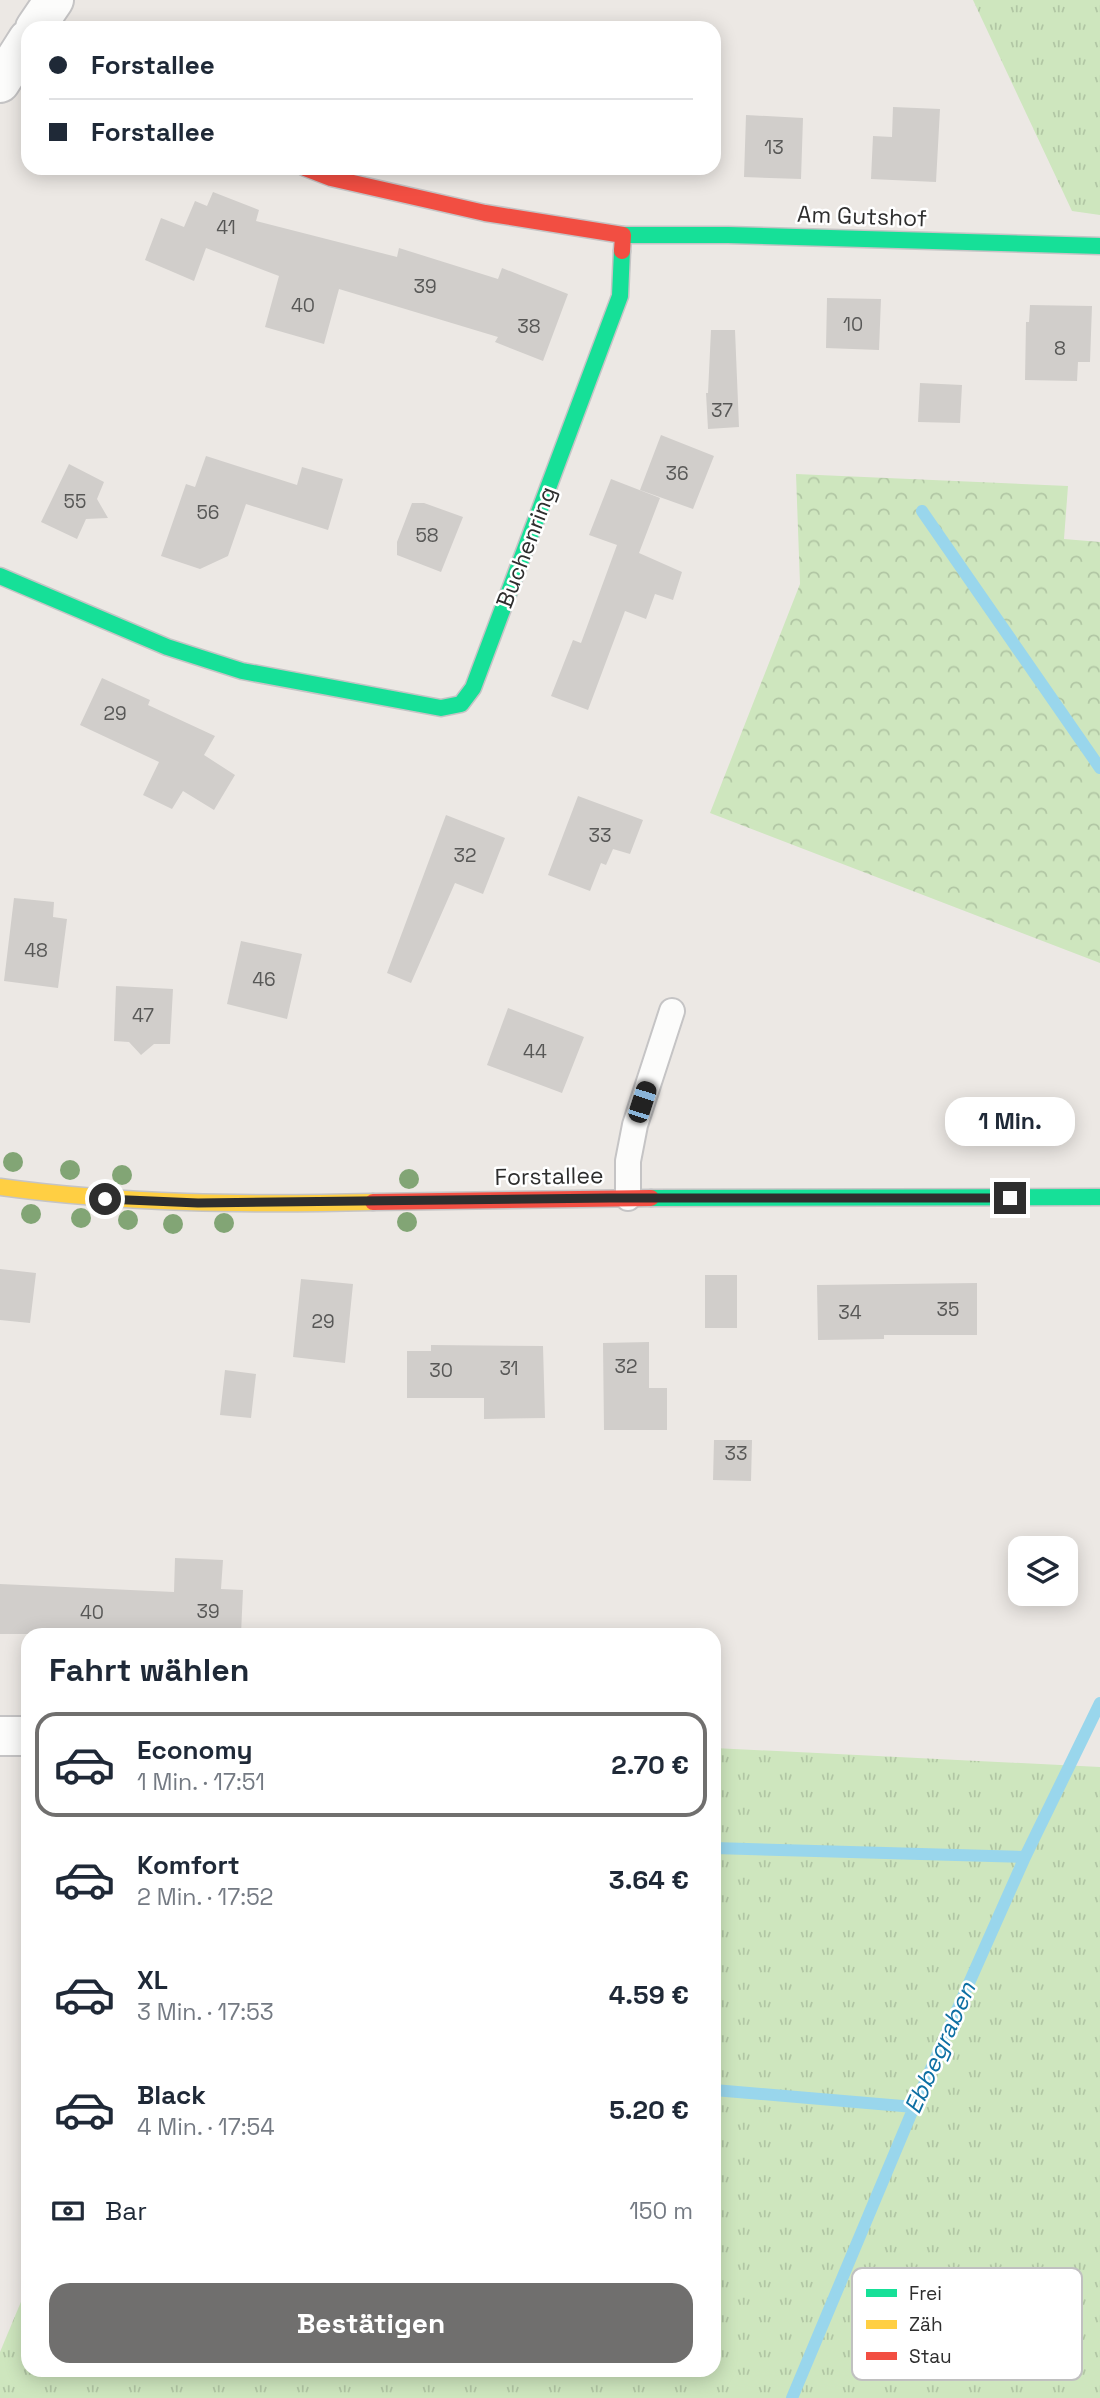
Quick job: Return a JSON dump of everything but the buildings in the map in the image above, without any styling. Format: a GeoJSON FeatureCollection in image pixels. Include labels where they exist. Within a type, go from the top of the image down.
{"type":"FeatureCollection","features":[{"type":"Feature","properties":{"kind":"street"},"geometry":{"type":"LineString","coordinates":[[39,21],[54,0]]}},
{"type":"Feature","properties":{"kind":"street"},"geometry":{"type":"LineString","coordinates":[[323,175],[485,213],[623,235]]}},
{"type":"Feature","properties":{"kind":"street","name":"Am Gutshof"},"geometry":{"type":"LineString","coordinates":[[623,235],[728,235],[1100,246]]}},
{"type":"Feature","properties":{"kind":"street","name":"Buchenring"},"geometry":{"type":"LineString","coordinates":[[0,576],[167,647],[242,671],[441,708],[461,704],[473,688],[620,296],[623,235]]}},
{"type":"Feature","properties":{"kind":"street","name":"Forstallee"},"geometry":{"type":"LineString","coordinates":[[0,1187],[105,1199],[198,1203],[628,1198],[1100,1197]]}},
{"type":"Feature","properties":{"kind":"street"},"geometry":{"type":"LineString","coordinates":[[0,1736],[21,1736]]}},
{"type":"Feature","properties":{"kind":"lane"},"geometry":{"type":"LineString","coordinates":[[628,1198],[628,1161],[635,1125],[672,1011]]}},
{"type":"Feature","properties":{"kind":"green space"},"geometry":{"type":"Polygon","coordinates":[[[973,0],[1100,0],[1100,215],[1072,211],[973,0]]]}},
{"type":"Feature","properties":{"kind":"green space"},"geometry":{"type":"Polygon","coordinates":[[[796,474],[1068,486],[1064,539],[1100,542],[1100,963],[710,813],[800,584],[796,474]]]}},
{"type":"Feature","properties":{"kind":"green space"},"geometry":{"type":"Polygon","coordinates":[[[721,1748],[1100,1767],[1100,2398],[0,2398],[0,2352],[21,2302],[21,2377],[721,2377],[721,1748]]]}},
{"type":"Feature","properties":{"kind":"waterway"},"geometry":{"type":"LineString","coordinates":[[922,511],[1100,768]]}},
{"type":"Feature","properties":{"kind":"waterway","name":"Ebbegraben"},"geometry":{"type":"LineString","coordinates":[[792,2398],[914,2107],[1025,1857],[1100,1703]]}},
{"type":"Feature","properties":{"kind":"waterway"},"geometry":{"type":"LineString","coordinates":[[721,1848],[1025,1857]]}},
{"type":"Feature","properties":{"kind":"waterway"},"geometry":{"type":"LineString","coordinates":[[721,2091],[914,2107]]}},
{"type":"Feature","properties":{"kind":"traffic: fast"},"geometry":{"type":"LineString","coordinates":[[623,235],[728,235],[1100,246]]}},
{"type":"Feature","properties":{"kind":"traffic: fast"},"geometry":{"type":"LineString","coordinates":[[0,576],[167,647],[242,671],[441,708],[461,704],[473,688],[620,296],[622,251]]}},
{"type":"Feature","properties":{"kind":"traffic: fast"},"geometry":{"type":"LineString","coordinates":[[651,1198],[1100,1197]]}},
{"type":"Feature","properties":{"kind":"traffic: slow"},"geometry":{"type":"LineString","coordinates":[[0,1187],[93,1197],[186,1202],[373,1202]]}},
{"type":"Feature","properties":{"kind":"traffic: jam"},"geometry":{"type":"LineString","coordinates":[[323,175],[485,213],[623,235],[622,251]]}},
{"type":"Feature","properties":{"kind":"traffic: jam"},"geometry":{"type":"LineString","coordinates":[[373,1202],[651,1198]]}},
{"type":"Feature","properties":{"kind":"route"},"geometry":{"type":"LineString","coordinates":[[105,1199],[198,1203],[609,1198],[1010,1198]]}}]}
